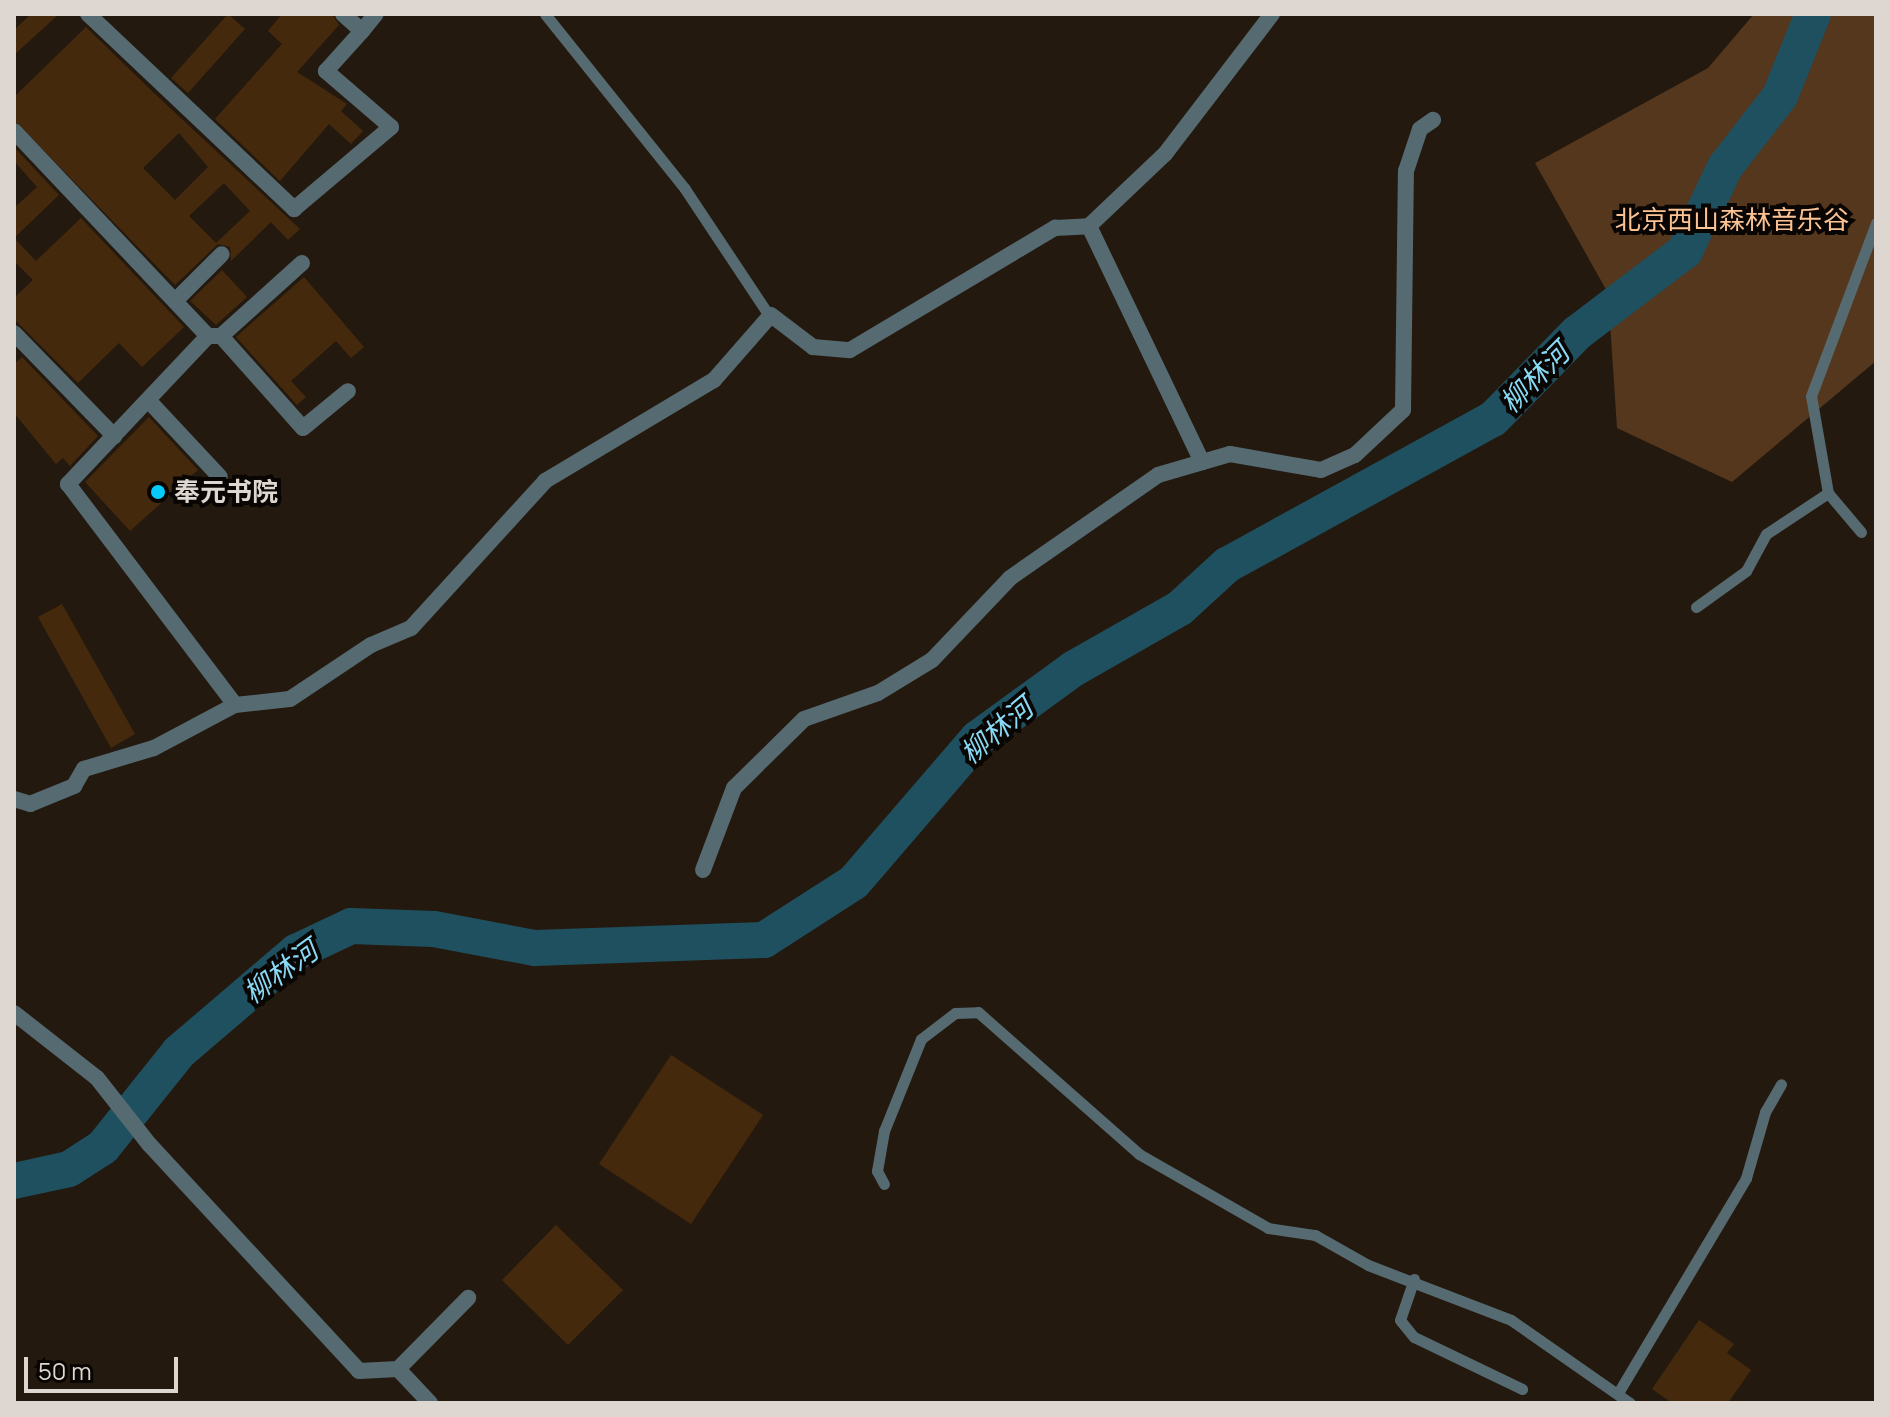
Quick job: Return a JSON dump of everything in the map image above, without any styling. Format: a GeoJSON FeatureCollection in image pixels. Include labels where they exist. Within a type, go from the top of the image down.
{"type":"FeatureCollection","features":[{"type":"Feature","properties":{"kind":"street"},"geometry":{"type":"LineString","coordinates":[[88,14],[294,209],[391,127],[326,71],[376,14]]}},
{"type":"Feature","properties":{"kind":"street"},"geometry":{"type":"LineString","coordinates":[[343,14],[362,31]]}},
{"type":"Feature","properties":{"kind":"street"},"geometry":{"type":"LineString","coordinates":[[14,799],[30,804],[74,786],[84,769],[154,748],[235,705],[290,699],[371,645],[411,628],[545,481],[714,380],[770,317],[813,347],[850,350],[1055,228],[1089,226],[1165,154],[1272,14]]}},
{"type":"Feature","properties":{"kind":"street"},"geometry":{"type":"LineString","coordinates":[[703,870],[734,788],[804,719],[878,693],[932,660],[1010,578],[1158,475],[1230,454],[1321,470],[1355,455],[1403,410],[1406,171],[1420,129],[1433,120]]}},
{"type":"Feature","properties":{"kind":"street"},"geometry":{"type":"LineString","coordinates":[[14,131],[175,301],[214,336],[303,428],[348,391]]}},
{"type":"Feature","properties":{"kind":"street"},"geometry":{"type":"LineString","coordinates":[[1089,226],[1202,462]]}},
{"type":"Feature","properties":{"kind":"street"},"geometry":{"type":"LineString","coordinates":[[175,301],[222,254]]}},
{"type":"Feature","properties":{"kind":"street"},"geometry":{"type":"LineString","coordinates":[[235,705],[68,484],[214,336],[302,263]]}},
{"type":"Feature","properties":{"kind":"street"},"geometry":{"type":"LineString","coordinates":[[14,333],[114,436]]}},
{"type":"Feature","properties":{"kind":"street"},"geometry":{"type":"LineString","coordinates":[[148,400],[220,477]]}},
{"type":"Feature","properties":{"kind":"street"},"geometry":{"type":"LineString","coordinates":[[14,1013],[97,1078],[149,1144],[359,1371],[398,1369],[468,1298]]}},
{"type":"Feature","properties":{"kind":"street"},"geometry":{"type":"LineString","coordinates":[[398,1369],[430,1403]]}},
{"type":"Feature","properties":{"kind":"lane"},"geometry":{"type":"LineString","coordinates":[[545,14],[685,189],[770,317]]}},
{"type":"Feature","properties":{"kind":"lane"},"geometry":{"type":"LineString","coordinates":[[1861,532],[1828,493],[1811,396],[1876,223]]}},
{"type":"Feature","properties":{"kind":"lane"},"geometry":{"type":"LineString","coordinates":[[1696,607],[1746,571],[1766,534],[1828,493]]}},
{"type":"Feature","properties":{"kind":"lane"},"geometry":{"type":"LineString","coordinates":[[884,1184],[877,1171],[884,1131],[921,1039],[955,1013],[978,1012],[1139,1154],[1268,1228],[1315,1235],[1368,1265],[1414,1279],[1532,1332],[1630,1403]]}},
{"type":"Feature","properties":{"kind":"lane"},"geometry":{"type":"LineString","coordinates":[[1618,1393],[1746,1178],[1765,1112],[1781,1084]]}},
{"type":"Feature","properties":{"kind":"lane"},"geometry":{"type":"LineString","coordinates":[[1414,1279],[1400,1320],[1414,1337],[1522,1389]]}},
{"type":"Feature","properties":{"kind":"green space","name":"北京西山森林音乐谷"},"geometry":{"type":"Polygon","coordinates":[[[1754,14],[1876,14],[1876,361],[1732,482],[1617,428],[1608,293],[1535,163],[1708,68],[1754,14]]]}},
{"type":"Feature","properties":{"kind":"building"},"geometry":{"type":"Polygon","coordinates":[[[31,14],[59,14],[14,55],[14,30],[31,14]]]}},
{"type":"Feature","properties":{"kind":"building"},"geometry":{"type":"Polygon","coordinates":[[[228,14],[245,29],[188,93],[171,78],[228,14]]]}},
{"type":"Feature","properties":{"kind":"building"},"geometry":{"type":"Polygon","coordinates":[[[282,14],[332,14],[339,25],[297,72],[347,104],[341,111],[363,131],[351,144],[329,124],[280,181],[215,119],[282,44],[268,31],[282,14]]]}},
{"type":"Feature","properties":{"kind":"building"},"geometry":{"type":"Polygon","coordinates":[[[86,27],[300,229],[288,240],[271,222],[231,261],[230,247],[218,244],[175,285],[14,120],[14,97],[86,27]],[[179,133],[143,168],[175,200],[208,167],[179,133]],[[224,183],[189,216],[216,243],[250,211],[224,183]]]}},
{"type":"Feature","properties":{"kind":"building"},"geometry":{"type":"Polygon","coordinates":[[[14,147],[59,195],[14,238],[14,208],[37,187],[14,161],[14,147]]]}},
{"type":"Feature","properties":{"kind":"building"},"geometry":{"type":"Polygon","coordinates":[[[81,218],[184,327],[142,367],[119,343],[78,383],[14,319],[14,298],[33,280],[14,261],[14,238],[36,261],[81,218]]]}},
{"type":"Feature","properties":{"kind":"building"},"geometry":{"type":"Polygon","coordinates":[[[222,270],[247,297],[216,325],[190,301],[222,270]]]}},
{"type":"Feature","properties":{"kind":"building"},"geometry":{"type":"Polygon","coordinates":[[[304,277],[364,347],[351,358],[336,341],[291,381],[306,397],[297,405],[236,337],[304,277]]]}},
{"type":"Feature","properties":{"kind":"building"},"geometry":{"type":"Polygon","coordinates":[[[22,357],[98,436],[70,466],[63,458],[56,464],[14,413],[14,364],[22,357]]]}},
{"type":"Feature","properties":{"kind":"building"},"geometry":{"type":"Polygon","coordinates":[[[149,417],[198,470],[130,531],[85,482],[149,417]]]}},
{"type":"Feature","properties":{"kind":"building"},"geometry":{"type":"Polygon","coordinates":[[[62,604],[135,734],[111,748],[38,617],[62,604]]]}},
{"type":"Feature","properties":{"kind":"building"},"geometry":{"type":"Polygon","coordinates":[[[671,1055],[763,1115],[691,1224],[599,1164],[671,1055]]]}},
{"type":"Feature","properties":{"kind":"building"},"geometry":{"type":"Polygon","coordinates":[[[556,1225],[623,1290],[568,1345],[502,1280],[556,1225]]]}},
{"type":"Feature","properties":{"kind":"building"},"geometry":{"type":"Polygon","coordinates":[[[1699,1320],[1734,1344],[1727,1353],[1751,1370],[1728,1403],[1672,1403],[1652,1389],[1699,1320]]]}},
{"type":"Feature","properties":{"kind":"waterway","name":"柳林河"},"geometry":{"type":"LineString","coordinates":[[14,1181],[69,1169],[103,1147],[179,1052],[296,952],[351,926],[434,929],[535,948],[764,940],[854,882],[978,738],[1073,669],[1180,608],[1227,565],[1493,419],[1577,333],[1685,251],[1725,167],[1780,96],[1813,14]]}},
{"type":"Feature","properties":{"kind":"place","name":"奉元书院"},"geometry":{"type":"Point","coordinates":[158,492]}}]}
